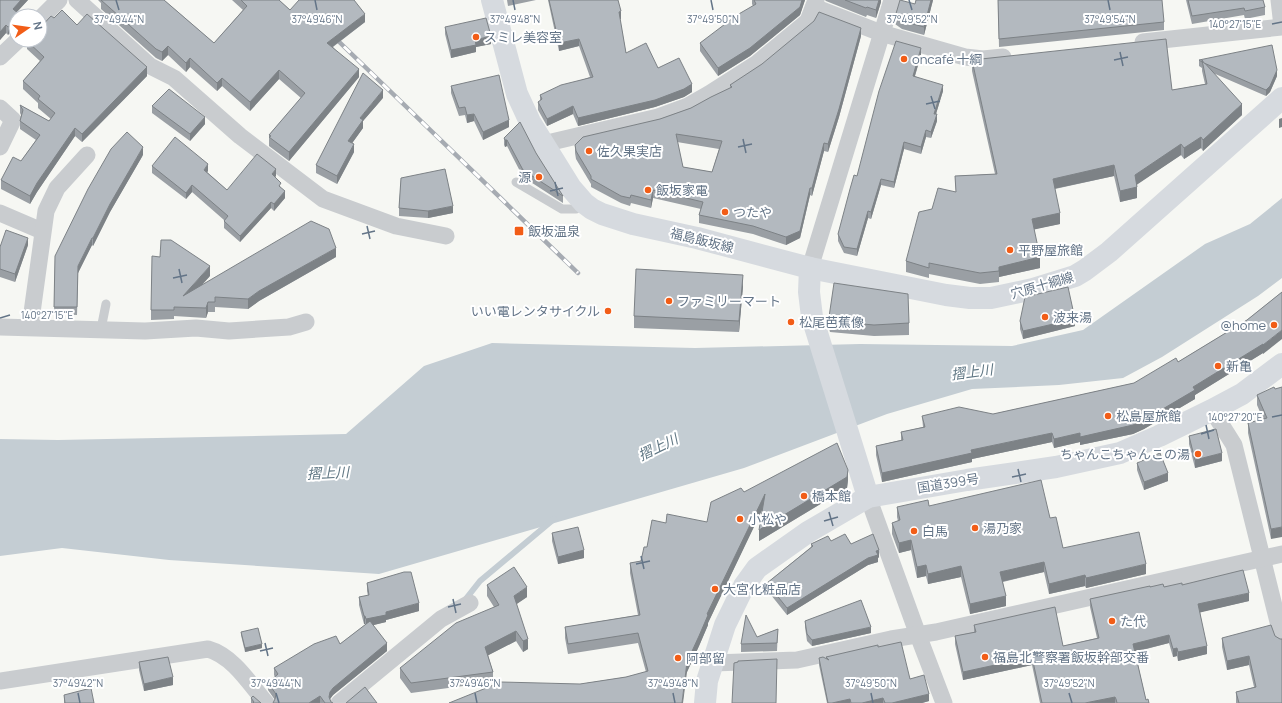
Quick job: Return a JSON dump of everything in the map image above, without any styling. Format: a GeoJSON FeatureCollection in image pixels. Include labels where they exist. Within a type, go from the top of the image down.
{"type":"FeatureCollection","features":[{"type":"Feature","properties":{"kind":"main road","name":"福島飯坂線"},"geometry":{"type":"LineString","coordinates":[[492,0],[517,94],[530,122],[571,188],[577,196],[592,209],[633,224],[697,238],[810,268]]}},
{"type":"Feature","properties":{"kind":"main road","name":"穴原十綱線"},"geometry":{"type":"LineString","coordinates":[[810,268],[946,295],[970,298],[991,298],[1012,294],[1075,276],[1109,252],[1282,98]]}},
{"type":"Feature","properties":{"kind":"main road"},"geometry":{"type":"LineString","coordinates":[[810,268],[809,292],[812,317],[868,497]]}},
{"type":"Feature","properties":{"kind":"main road","name":"国道399号"},"geometry":{"type":"LineString","coordinates":[[705,703],[707,681],[725,625],[744,586],[757,568],[808,532],[868,497],[1056,467],[1120,453],[1159,436],[1242,394],[1282,364]]}},
{"type":"Feature","properties":{"kind":"street"},"geometry":{"type":"LineString","coordinates":[[48,11],[59,0]]}},
{"type":"Feature","properties":{"kind":"street"},"geometry":{"type":"LineString","coordinates":[[77,0],[150,66],[174,78],[240,136],[323,199],[396,226],[446,236]]}},
{"type":"Feature","properties":{"kind":"street"},"geometry":{"type":"LineString","coordinates":[[810,268],[892,0]]}},
{"type":"Feature","properties":{"kind":"street"},"geometry":{"type":"LineString","coordinates":[[1125,44],[1282,27],[1279,0]]}},
{"type":"Feature","properties":{"kind":"street"},"geometry":{"type":"LineString","coordinates":[[543,144],[658,117],[688,106],[756,64],[808,21],[815,4],[881,33],[965,57],[983,59],[1015,56]]}},
{"type":"Feature","properties":{"kind":"street"},"geometry":{"type":"LineString","coordinates":[[0,57],[10,48]]}},
{"type":"Feature","properties":{"kind":"street"},"geometry":{"type":"LineString","coordinates":[[0,108],[13,120],[0,147]]}},
{"type":"Feature","properties":{"kind":"street"},"geometry":{"type":"LineString","coordinates":[[30,327],[46,210],[57,188],[87,155]]}},
{"type":"Feature","properties":{"kind":"street"},"geometry":{"type":"LineString","coordinates":[[0,213],[42,231]]}},
{"type":"Feature","properties":{"kind":"street"},"geometry":{"type":"LineString","coordinates":[[0,327],[145,331],[196,328],[244,331],[290,327],[306,322]]}},
{"type":"Feature","properties":{"kind":"street"},"geometry":{"type":"LineString","coordinates":[[1212,410],[1234,445],[1282,638]]}},
{"type":"Feature","properties":{"kind":"street"},"geometry":{"type":"LineString","coordinates":[[868,497],[944,703]]}},
{"type":"Feature","properties":{"kind":"street"},"geometry":{"type":"LineString","coordinates":[[713,663],[797,660],[891,639],[944,630],[1282,554]]}},
{"type":"Feature","properties":{"kind":"street"},"geometry":{"type":"LineString","coordinates":[[339,703],[441,619],[470,603]]}},
{"type":"Feature","properties":{"kind":"street"},"geometry":{"type":"LineString","coordinates":[[0,681],[208,649],[218,652],[229,660],[266,703]]}},
{"type":"Feature","properties":{"kind":"lane"},"geometry":{"type":"LineString","coordinates":[[516,182],[562,209],[576,209]]}},
{"type":"Feature","properties":{"kind":"lane"},"geometry":{"type":"LineString","coordinates":[[102,329],[106,304]]}},
{"type":"Feature","properties":{"kind":"water","name":"摺上川"},"geometry":{"type":"Polygon","coordinates":[[[1282,198],[1282,278],[1258,296],[1162,357],[1123,378],[1059,385],[972,389],[887,414],[744,468],[379,574],[169,560],[62,548],[0,556],[0,439],[58,440],[346,434],[424,366],[492,343],[695,348],[860,344],[1012,346],[1083,330],[1205,244],[1250,224],[1282,198]]]}},
{"type":"Feature","properties":{"kind":"building"},"geometry":{"type":"Polygon","coordinates":[[[0,0],[21,0],[14,8],[8,8],[8,27],[6,25],[0,32],[0,0]]]}},
{"type":"Feature","properties":{"kind":"building"},"geometry":{"type":"Polygon","coordinates":[[[101,0],[164,0],[214,43],[247,6],[241,0],[279,0],[290,10],[299,0],[354,0],[365,14],[327,43],[359,69],[289,152],[269,137],[271,136],[269,135],[305,93],[279,70],[250,102],[222,78],[217,83],[190,58],[186,63],[168,46],[162,52],[156,49],[101,0]]]}},
{"type":"Feature","properties":{"kind":"building"},"geometry":{"type":"Polygon","coordinates":[[[549,0],[618,0],[621,11],[619,12],[626,53],[646,43],[658,68],[679,58],[692,84],[684,89],[655,100],[578,118],[573,106],[547,119],[538,102],[542,99],[540,95],[561,85],[593,77],[579,39],[559,43],[549,0]]]}},
{"type":"Feature","properties":{"kind":"building"},"geometry":{"type":"Polygon","coordinates":[[[754,0],[802,0],[800,7],[750,48],[718,68],[700,43],[737,15],[756,4],[754,0]]]}},
{"type":"Feature","properties":{"kind":"building"},"geometry":{"type":"Polygon","coordinates":[[[845,0],[879,0],[876,10],[845,0]]]}},
{"type":"Feature","properties":{"kind":"building"},"geometry":{"type":"Polygon","coordinates":[[[900,0],[915,4],[916,0],[931,0],[924,27],[902,21],[895,17],[900,0]]]}},
{"type":"Feature","properties":{"kind":"building"},"geometry":{"type":"Polygon","coordinates":[[[998,0],[1162,0],[1164,22],[999,39],[998,0]]]}},
{"type":"Feature","properties":{"kind":"building"},"geometry":{"type":"Polygon","coordinates":[[[1188,0],[1263,0],[1265,7],[1245,11],[1244,8],[1192,16],[1188,0]]]}},
{"type":"Feature","properties":{"kind":"building"},"geometry":{"type":"Polygon","coordinates":[[[62,10],[77,25],[87,14],[147,67],[82,134],[75,128],[37,183],[30,196],[1,180],[13,157],[21,161],[40,135],[20,121],[23,110],[20,105],[49,121],[55,113],[38,99],[40,96],[23,81],[44,57],[34,48],[48,48],[48,19],[51,16],[54,18],[62,10]]]}},
{"type":"Feature","properties":{"kind":"building"},"geometry":{"type":"Polygon","coordinates":[[[819,12],[861,28],[828,144],[824,143],[812,188],[810,188],[800,231],[786,237],[753,226],[699,215],[703,202],[653,190],[651,200],[631,195],[630,198],[621,196],[591,179],[591,176],[576,151],[575,145],[583,137],[660,119],[691,108],[732,87],[730,85],[762,64],[814,21],[819,12]],[[676,134],[683,167],[712,172],[722,141],[676,134]]]}},
{"type":"Feature","properties":{"kind":"building"},"geometry":{"type":"Polygon","coordinates":[[[486,18],[491,36],[475,40],[476,45],[451,50],[445,27],[486,18]]]}},
{"type":"Feature","properties":{"kind":"building"},"geometry":{"type":"Polygon","coordinates":[[[1166,39],[1172,90],[1207,84],[1202,60],[1242,104],[1203,140],[1201,137],[1184,148],[1181,144],[1135,175],[1137,187],[1120,191],[1114,165],[1053,179],[1060,213],[1032,219],[1040,257],[999,267],[999,271],[980,273],[929,263],[929,268],[906,261],[919,212],[932,209],[938,188],[956,192],[955,176],[997,174],[972,60],[1166,39]]]}},
{"type":"Feature","properties":{"kind":"building"},"geometry":{"type":"Polygon","coordinates":[[[896,41],[921,48],[913,76],[943,85],[934,114],[937,114],[931,132],[926,130],[921,147],[904,142],[894,182],[881,179],[871,212],[868,211],[857,249],[844,247],[838,234],[854,175],[857,176],[879,91],[896,41]]]}},
{"type":"Feature","properties":{"kind":"building"},"geometry":{"type":"Polygon","coordinates":[[[1272,45],[1277,70],[1270,86],[1266,90],[1204,63],[1202,60],[1202,62],[1199,60],[1272,45]]]}},
{"type":"Feature","properties":{"kind":"building"},"geometry":{"type":"Polygon","coordinates":[[[363,73],[383,90],[360,118],[363,120],[348,141],[354,144],[337,176],[316,165],[363,73]]]}},
{"type":"Feature","properties":{"kind":"building"},"geometry":{"type":"Polygon","coordinates":[[[499,75],[509,120],[483,132],[474,114],[467,115],[465,107],[459,108],[451,86],[499,75]]]}},
{"type":"Feature","properties":{"kind":"building"},"geometry":{"type":"Polygon","coordinates":[[[169,89],[205,117],[190,134],[152,106],[169,89]]]}},
{"type":"Feature","properties":{"kind":"building"},"geometry":{"type":"Polygon","coordinates":[[[520,122],[536,153],[563,196],[523,170],[507,140],[505,140],[504,138],[520,122]]]}},
{"type":"Feature","properties":{"kind":"building"},"geometry":{"type":"Polygon","coordinates":[[[127,132],[143,147],[110,204],[78,266],[77,307],[54,307],[55,256],[88,189],[111,149],[127,132]]]}},
{"type":"Feature","properties":{"kind":"building"},"geometry":{"type":"Polygon","coordinates":[[[175,137],[208,164],[204,170],[227,190],[257,154],[276,169],[272,174],[281,183],[279,186],[285,191],[274,204],[271,202],[240,236],[224,221],[228,216],[192,185],[186,193],[152,166],[175,137]]]}},
{"type":"Feature","properties":{"kind":"building"},"geometry":{"type":"Polygon","coordinates":[[[445,169],[453,206],[428,211],[399,208],[401,178],[445,169]]]}},
{"type":"Feature","properties":{"kind":"building"},"geometry":{"type":"Polygon","coordinates":[[[311,221],[329,229],[336,248],[259,291],[248,299],[215,297],[215,302],[208,302],[206,308],[174,307],[174,310],[151,310],[152,256],[160,257],[161,240],[171,240],[210,266],[183,296],[311,221]]]}},
{"type":"Feature","properties":{"kind":"building"},"geometry":{"type":"Polygon","coordinates":[[[6,230],[28,238],[15,274],[0,269],[0,247],[6,230]]]}},
{"type":"Feature","properties":{"kind":"building"},"geometry":{"type":"Polygon","coordinates":[[[636,269],[743,275],[739,321],[634,316],[636,269]]]}},
{"type":"Feature","properties":{"kind":"building"},"geometry":{"type":"Polygon","coordinates":[[[834,283],[908,294],[909,323],[874,325],[830,321],[829,317],[834,283]]]}},
{"type":"Feature","properties":{"kind":"building","name":"波来湯"},"geometry":{"type":"Polygon","coordinates":[[[1068,287],[1075,319],[1023,331],[1020,321],[1025,297],[1068,287]]]}},
{"type":"Feature","properties":{"kind":"building"},"geometry":{"type":"Polygon","coordinates":[[[1282,292],[1282,330],[1263,345],[1193,387],[1195,390],[1133,425],[1080,437],[1080,433],[1054,439],[1052,433],[971,450],[972,453],[882,473],[876,446],[903,440],[901,432],[925,427],[922,416],[959,407],[993,414],[1134,383],[1176,358],[1178,362],[1247,320],[1282,292]]]}},
{"type":"Feature","properties":{"kind":"building"},"geometry":{"type":"Polygon","coordinates":[[[1274,387],[1275,389],[1282,387],[1282,527],[1271,529],[1248,423],[1267,418],[1257,395],[1274,387]]]}},
{"type":"Feature","properties":{"kind":"building"},"geometry":{"type":"Polygon","coordinates":[[[1216,429],[1222,453],[1195,460],[1189,436],[1216,429]]]}},
{"type":"Feature","properties":{"kind":"building"},"geometry":{"type":"Polygon","coordinates":[[[837,443],[848,470],[847,477],[759,530],[765,494],[707,614],[708,615],[687,662],[682,703],[449,703],[501,682],[580,684],[626,677],[648,671],[638,633],[568,644],[565,627],[640,615],[630,563],[641,561],[644,547],[647,547],[652,520],[666,523],[667,514],[707,522],[711,502],[741,488],[744,492],[837,443]]]}},
{"type":"Feature","properties":{"kind":"building"},"geometry":{"type":"Polygon","coordinates":[[[1160,453],[1168,473],[1144,482],[1137,463],[1160,453]]]}},
{"type":"Feature","properties":{"kind":"building"},"geometry":{"type":"Polygon","coordinates":[[[1041,480],[1050,518],[1056,517],[1063,548],[1139,532],[1146,564],[1086,578],[1085,575],[1049,584],[1044,562],[1000,572],[1006,596],[970,604],[961,566],[928,574],[926,565],[917,567],[911,540],[899,543],[892,523],[900,520],[897,507],[928,500],[929,506],[1041,480]]]}},
{"type":"Feature","properties":{"kind":"building"},"geometry":{"type":"Polygon","coordinates":[[[578,527],[584,550],[558,557],[552,533],[578,527]]]}},
{"type":"Feature","properties":{"kind":"building"},"geometry":{"type":"Polygon","coordinates":[[[845,534],[851,544],[873,534],[879,550],[876,551],[878,555],[868,558],[787,608],[767,583],[813,546],[811,544],[828,536],[831,541],[845,534]]]}},
{"type":"Feature","properties":{"kind":"building"},"geometry":{"type":"Polygon","coordinates":[[[514,567],[527,587],[514,596],[528,639],[523,641],[516,631],[485,647],[493,672],[411,683],[400,668],[456,623],[499,605],[487,585],[514,567]]]}},
{"type":"Feature","properties":{"kind":"building"},"geometry":{"type":"Polygon","coordinates":[[[1243,570],[1249,593],[1198,604],[1207,646],[1178,652],[1177,648],[1173,649],[1169,635],[1133,644],[1146,700],[1148,699],[1149,703],[1117,703],[1115,697],[1085,703],[1042,703],[1032,657],[963,672],[955,636],[976,632],[974,625],[1055,607],[1063,646],[1099,638],[1090,599],[1163,584],[1164,587],[1182,583],[1182,585],[1243,570]]]}},
{"type":"Feature","properties":{"kind":"building"},"geometry":{"type":"Polygon","coordinates":[[[404,572],[411,572],[419,603],[386,612],[386,615],[366,619],[359,597],[369,595],[367,583],[404,572]]]}},
{"type":"Feature","properties":{"kind":"building"},"geometry":{"type":"Polygon","coordinates":[[[861,600],[871,627],[812,640],[807,634],[805,621],[861,600]]]}},
{"type":"Feature","properties":{"kind":"building"},"geometry":{"type":"Polygon","coordinates":[[[746,615],[757,637],[778,629],[777,643],[741,644],[746,615]]]}},
{"type":"Feature","properties":{"kind":"building"},"geometry":{"type":"Polygon","coordinates":[[[370,621],[387,643],[333,688],[329,697],[333,703],[325,703],[320,696],[309,703],[273,703],[276,694],[268,683],[278,674],[274,668],[314,644],[336,636],[340,644],[370,621]]]}},
{"type":"Feature","properties":{"kind":"building"},"geometry":{"type":"Polygon","coordinates":[[[1271,625],[1275,636],[1282,639],[1282,703],[1239,703],[1236,692],[1256,687],[1249,656],[1227,661],[1222,638],[1271,625]]]}},
{"type":"Feature","properties":{"kind":"building"},"geometry":{"type":"Polygon","coordinates":[[[258,628],[262,644],[245,648],[241,632],[258,628]]]}},
{"type":"Feature","properties":{"kind":"building"},"geometry":{"type":"Polygon","coordinates":[[[901,642],[910,679],[924,675],[929,694],[892,703],[885,703],[883,698],[862,703],[851,703],[850,699],[828,703],[819,658],[823,657],[829,660],[826,657],[878,645],[878,647],[901,642]]]}},
{"type":"Feature","properties":{"kind":"building"},"geometry":{"type":"Polygon","coordinates":[[[168,657],[173,677],[144,684],[139,662],[168,657]]]}},
{"type":"Feature","properties":{"kind":"building"},"geometry":{"type":"Polygon","coordinates":[[[777,659],[776,703],[732,703],[734,663],[738,661],[777,659]]]}},
{"type":"Feature","properties":{"kind":"building"},"geometry":{"type":"Polygon","coordinates":[[[365,687],[377,703],[346,703],[365,687]]]}},
{"type":"Feature","properties":{"kind":"building"},"geometry":{"type":"Polygon","coordinates":[[[91,688],[94,703],[65,703],[64,695],[91,688]]]}},
{"type":"Feature","properties":{"kind":"building"},"geometry":{"type":"Polygon","coordinates":[[[253,696],[261,703],[253,703],[254,702],[251,698],[253,696]]]}},
{"type":"Feature","properties":{"kind":"waterway"},"geometry":{"type":"LineString","coordinates":[[465,600],[480,581],[554,519]]}},
{"type":"Feature","properties":{"kind":"railway"},"geometry":{"type":"LineString","coordinates":[[331,34],[578,273]]}},
{"type":"Feature","properties":{"kind":"place","name":"スミレ美容室"},"geometry":{"type":"Point","coordinates":[476,37]}},
{"type":"Feature","properties":{"kind":"place","name":"oncafé 十綱"},"geometry":{"type":"Point","coordinates":[904,59]}},
{"type":"Feature","properties":{"kind":"place","name":"佐久果実店"},"geometry":{"type":"Point","coordinates":[589,151]}},
{"type":"Feature","properties":{"kind":"place","name":"源"},"geometry":{"type":"Point","coordinates":[539,177]}},
{"type":"Feature","properties":{"kind":"place","name":"飯坂家電"},"geometry":{"type":"Point","coordinates":[648,190]}},
{"type":"Feature","properties":{"kind":"place","name":"つたや"},"geometry":{"type":"Point","coordinates":[725,212]}},
{"type":"Feature","properties":{"kind":"place","name":"飯坂温泉"},"geometry":{"type":"Point","coordinates":[519,231]}},
{"type":"Feature","properties":{"kind":"place","name":"平野屋旅館"},"geometry":{"type":"Point","coordinates":[1010,250]}},
{"type":"Feature","properties":{"kind":"place","name":"ファミリーマート"},"geometry":{"type":"Point","coordinates":[669,301]}},
{"type":"Feature","properties":{"kind":"place","name":"いい電レンタサイクル"},"geometry":{"type":"Point","coordinates":[608,311]}},
{"type":"Feature","properties":{"kind":"place","name":"波来湯"},"geometry":{"type":"Point","coordinates":[1045,317]}},
{"type":"Feature","properties":{"kind":"place","name":"松尾芭蕉像"},"geometry":{"type":"Point","coordinates":[791,322]}},
{"type":"Feature","properties":{"kind":"place","name":"@home"},"geometry":{"type":"Point","coordinates":[1274,325]}},
{"type":"Feature","properties":{"kind":"place","name":"新亀"},"geometry":{"type":"Point","coordinates":[1218,366]}},
{"type":"Feature","properties":{"kind":"place","name":"松島屋旅館"},"geometry":{"type":"Point","coordinates":[1108,416]}},
{"type":"Feature","properties":{"kind":"place","name":"ちゃんこちゃんこの湯"},"geometry":{"type":"Point","coordinates":[1198,454]}},
{"type":"Feature","properties":{"kind":"place","name":"橋本館"},"geometry":{"type":"Point","coordinates":[804,496]}},
{"type":"Feature","properties":{"kind":"place","name":"小松や"},"geometry":{"type":"Point","coordinates":[740,519]}},
{"type":"Feature","properties":{"kind":"place","name":"湯乃家"},"geometry":{"type":"Point","coordinates":[975,528]}},
{"type":"Feature","properties":{"kind":"place","name":"白馬"},"geometry":{"type":"Point","coordinates":[914,531]}},
{"type":"Feature","properties":{"kind":"place","name":"大宮化粧品店"},"geometry":{"type":"Point","coordinates":[715,589]}},
{"type":"Feature","properties":{"kind":"place","name":"た代"},"geometry":{"type":"Point","coordinates":[1112,621]}},
{"type":"Feature","properties":{"kind":"place","name":"福島北警察署飯坂幹部交番"},"geometry":{"type":"Point","coordinates":[985,657]}},
{"type":"Feature","properties":{"kind":"place","name":"阿部留"},"geometry":{"type":"Point","coordinates":[678,658]}}]}
